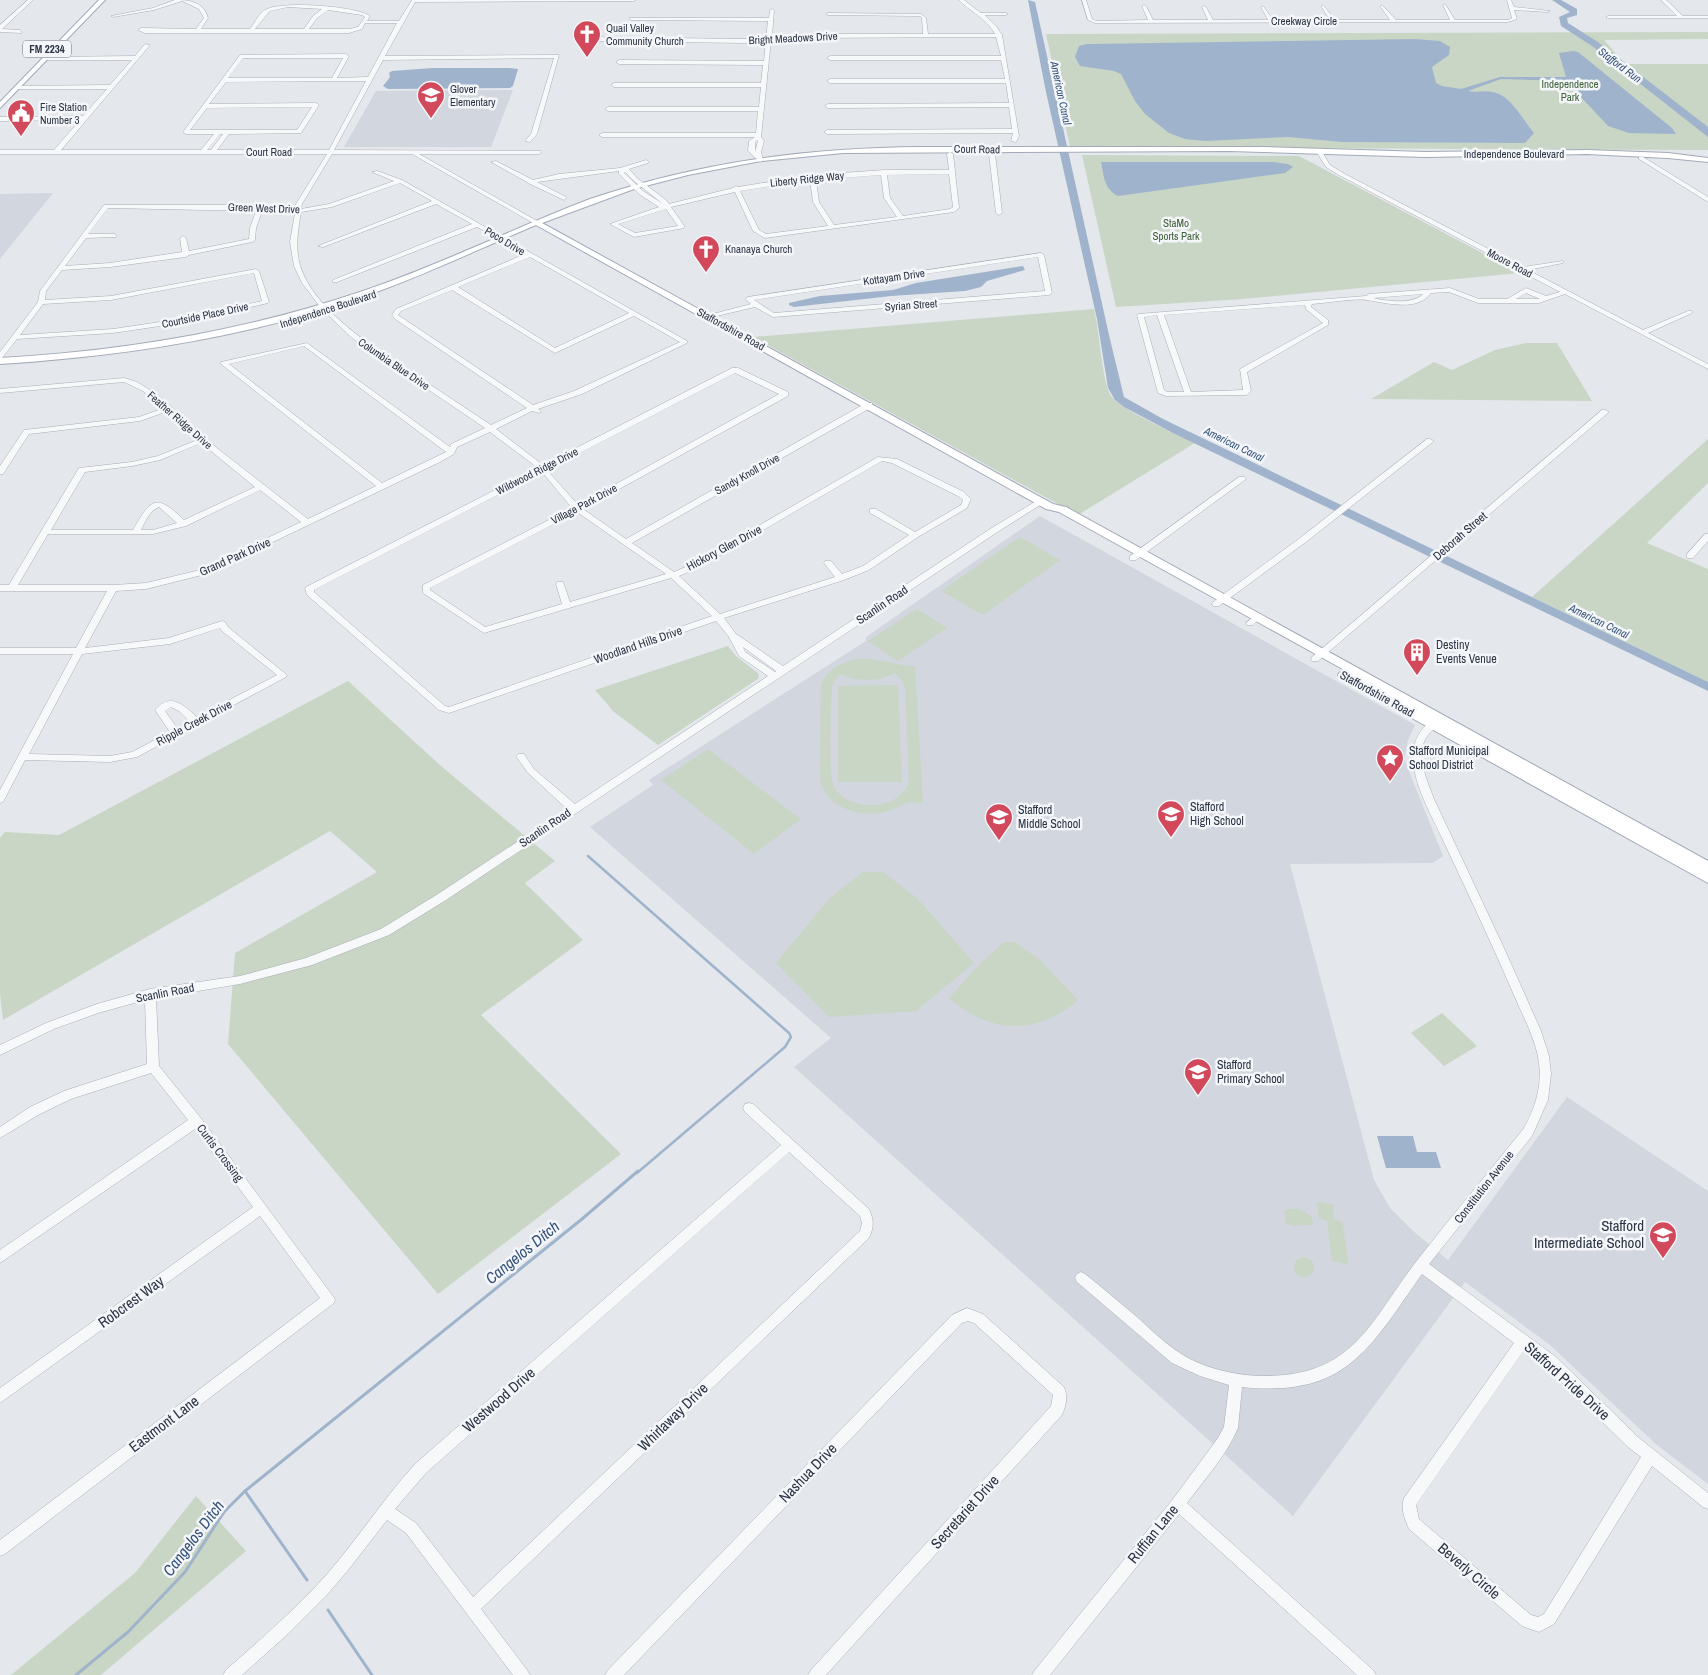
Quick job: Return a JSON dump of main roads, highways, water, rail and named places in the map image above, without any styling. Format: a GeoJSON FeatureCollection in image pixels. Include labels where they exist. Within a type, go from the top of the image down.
{"type":"FeatureCollection","features":[{"type":"Feature","properties":{"kind":"main road","name":"FM 2234"},"geometry":{"type":"LineString","coordinates":[[0,98],[95,0]]}},
{"type":"Feature","properties":{"kind":"main road","name":"FM 2234"},"geometry":{"type":"LineString","coordinates":[[0,106],[102,0]]}},
{"type":"Feature","properties":{"kind":"main road","name":"Court Road"},"geometry":{"type":"LineString","coordinates":[[640,187],[818,152],[954,149],[1058,152],[1320,153]]}},
{"type":"Feature","properties":{"kind":"main road","name":"Court Road"},"geometry":{"type":"LineString","coordinates":[[761,162],[851,156],[1058,152]]}},
{"type":"Feature","properties":{"kind":"main road","name":"Independence Boulevard"},"geometry":{"type":"LineString","coordinates":[[1320,153],[1412,158],[1646,154],[1708,160]]}},
{"type":"Feature","properties":{"kind":"main road","name":"Independence Boulevard"},"geometry":{"type":"LineString","coordinates":[[1583,156],[1642,158],[1708,166]]}},
{"type":"Feature","properties":{"kind":"main road","name":"Independence Boulevard"},"geometry":{"type":"LineString","coordinates":[[0,366],[106,355],[219,336],[325,309],[420,274],[540,224],[640,187]]}},
{"type":"Feature","properties":{"kind":"main road","name":"Staffordshire Road"},"geometry":{"type":"LineString","coordinates":[[540,224],[1046,504],[1054,514],[1136,556],[1438,722],[1708,867]]}},
{"type":"Feature","properties":{"kind":"main road","name":"Independence Boulevard"},"geometry":{"type":"LineString","coordinates":[[0,361],[106,355]]}},
{"type":"Feature","properties":{"kind":"main road","name":"Staffordshire Road"},"geometry":{"type":"LineString","coordinates":[[1438,722],[1708,878]]}},
{"type":"Feature","properties":{"kind":"water","name":"American Canal"},"geometry":{"type":"Polygon","coordinates":[[[1028,0],[1035,2],[1124,397],[1163,419],[1708,682],[1708,691],[1173,433],[1124,407],[1115,400],[1108,388],[1097,319],[1046,92],[1028,0]]]}},
{"type":"Feature","properties":{"kind":"water"},"geometry":{"type":"Polygon","coordinates":[[[1415,39],[1440,41],[1450,47],[1449,55],[1432,67],[1436,83],[1442,86],[1461,89],[1500,77],[1566,77],[1559,53],[1578,52],[1672,128],[1676,134],[1629,133],[1608,126],[1566,81],[1501,79],[1468,91],[1486,91],[1505,97],[1516,108],[1534,133],[1525,143],[1342,142],[1288,137],[1205,141],[1185,139],[1169,133],[1145,114],[1135,101],[1121,74],[1114,71],[1080,66],[1075,57],[1079,46],[1087,44],[1415,39]]]}},
{"type":"Feature","properties":{"kind":"water"},"geometry":{"type":"Polygon","coordinates":[[[432,68],[518,69],[513,86],[510,88],[388,89],[383,86],[390,77],[389,73],[392,71],[432,68]]]}},
{"type":"Feature","properties":{"kind":"water"},"geometry":{"type":"Polygon","coordinates":[[[1101,162],[1273,162],[1288,164],[1293,167],[1285,173],[1118,196],[1107,186],[1101,162]]]}},
{"type":"Feature","properties":{"kind":"water"},"geometry":{"type":"Polygon","coordinates":[[[1023,266],[1025,270],[987,281],[981,287],[965,291],[891,296],[794,307],[789,305],[789,303],[820,296],[893,290],[916,283],[1023,266]]]}},
{"type":"Feature","properties":{"kind":"water"},"geometry":{"type":"Polygon","coordinates":[[[1377,1136],[1413,1136],[1417,1152],[1436,1152],[1441,1168],[1386,1168],[1377,1136]]]}},
{"type":"Feature","properties":{"kind":"waterway","name":"Stafford Run"},"geometry":{"type":"LineString","coordinates":[[1556,0],[1574,11],[1573,15],[1563,17],[1564,24],[1595,44],[1705,129],[1708,134]]}},
{"type":"Feature","properties":{"kind":"waterway","name":"Cangelos Ditch"},"geometry":{"type":"LineString","coordinates":[[588,856],[789,1033],[791,1037],[785,1047],[637,1173]]}},
{"type":"Feature","properties":{"kind":"waterway","name":"Cangelos Ditch"},"geometry":{"type":"LineString","coordinates":[[245,1491],[582,1219],[638,1171]]}},
{"type":"Feature","properties":{"kind":"waterway","name":"Cangelos Ditch"},"geometry":{"type":"LineString","coordinates":[[76,1675],[128,1632],[185,1572],[224,1512],[245,1491]]}},
{"type":"Feature","properties":{"kind":"waterway"},"geometry":{"type":"LineString","coordinates":[[245,1491],[307,1580]]}},
{"type":"Feature","properties":{"kind":"waterway"},"geometry":{"type":"LineString","coordinates":[[328,1610],[372,1675]]}},
{"type":"Feature","properties":{"kind":"place","name":"Quail Valley Community Church"},"geometry":{"type":"Point","coordinates":[587,58]}},
{"type":"Feature","properties":{"kind":"place","name":"Glover Elementary"},"geometry":{"type":"Point","coordinates":[431,119]}},
{"type":"Feature","properties":{"kind":"place","name":"Fire Station Number 3"},"geometry":{"type":"Point","coordinates":[21,137]}},
{"type":"Feature","properties":{"kind":"place","name":"Knanaya Church"},"geometry":{"type":"Point","coordinates":[706,273]}},
{"type":"Feature","properties":{"kind":"place","name":"Destiny Events Venue"},"geometry":{"type":"Point","coordinates":[1417,676]}},
{"type":"Feature","properties":{"kind":"place","name":"Stafford Municipal School District"},"geometry":{"type":"Point","coordinates":[1390,782]}},
{"type":"Feature","properties":{"kind":"place","name":"Stafford High School"},"geometry":{"type":"Point","coordinates":[1171,838]}},
{"type":"Feature","properties":{"kind":"place","name":"Stafford Middle School"},"geometry":{"type":"Point","coordinates":[999,841]}},
{"type":"Feature","properties":{"kind":"place","name":"Stafford Primary School"},"geometry":{"type":"Point","coordinates":[1198,1096]}},
{"type":"Feature","properties":{"kind":"place","name":"Stafford Intermediate School"},"geometry":{"type":"Point","coordinates":[1663,1259]}},
{"type":"Feature","properties":{"kind":"park label","name":"Independence Park"},"geometry":{"type":"Point","coordinates":[1570,90]}},
{"type":"Feature","properties":{"kind":"park label","name":"StaMo Sports Park"},"geometry":{"type":"Point","coordinates":[1176,229]}}]}
